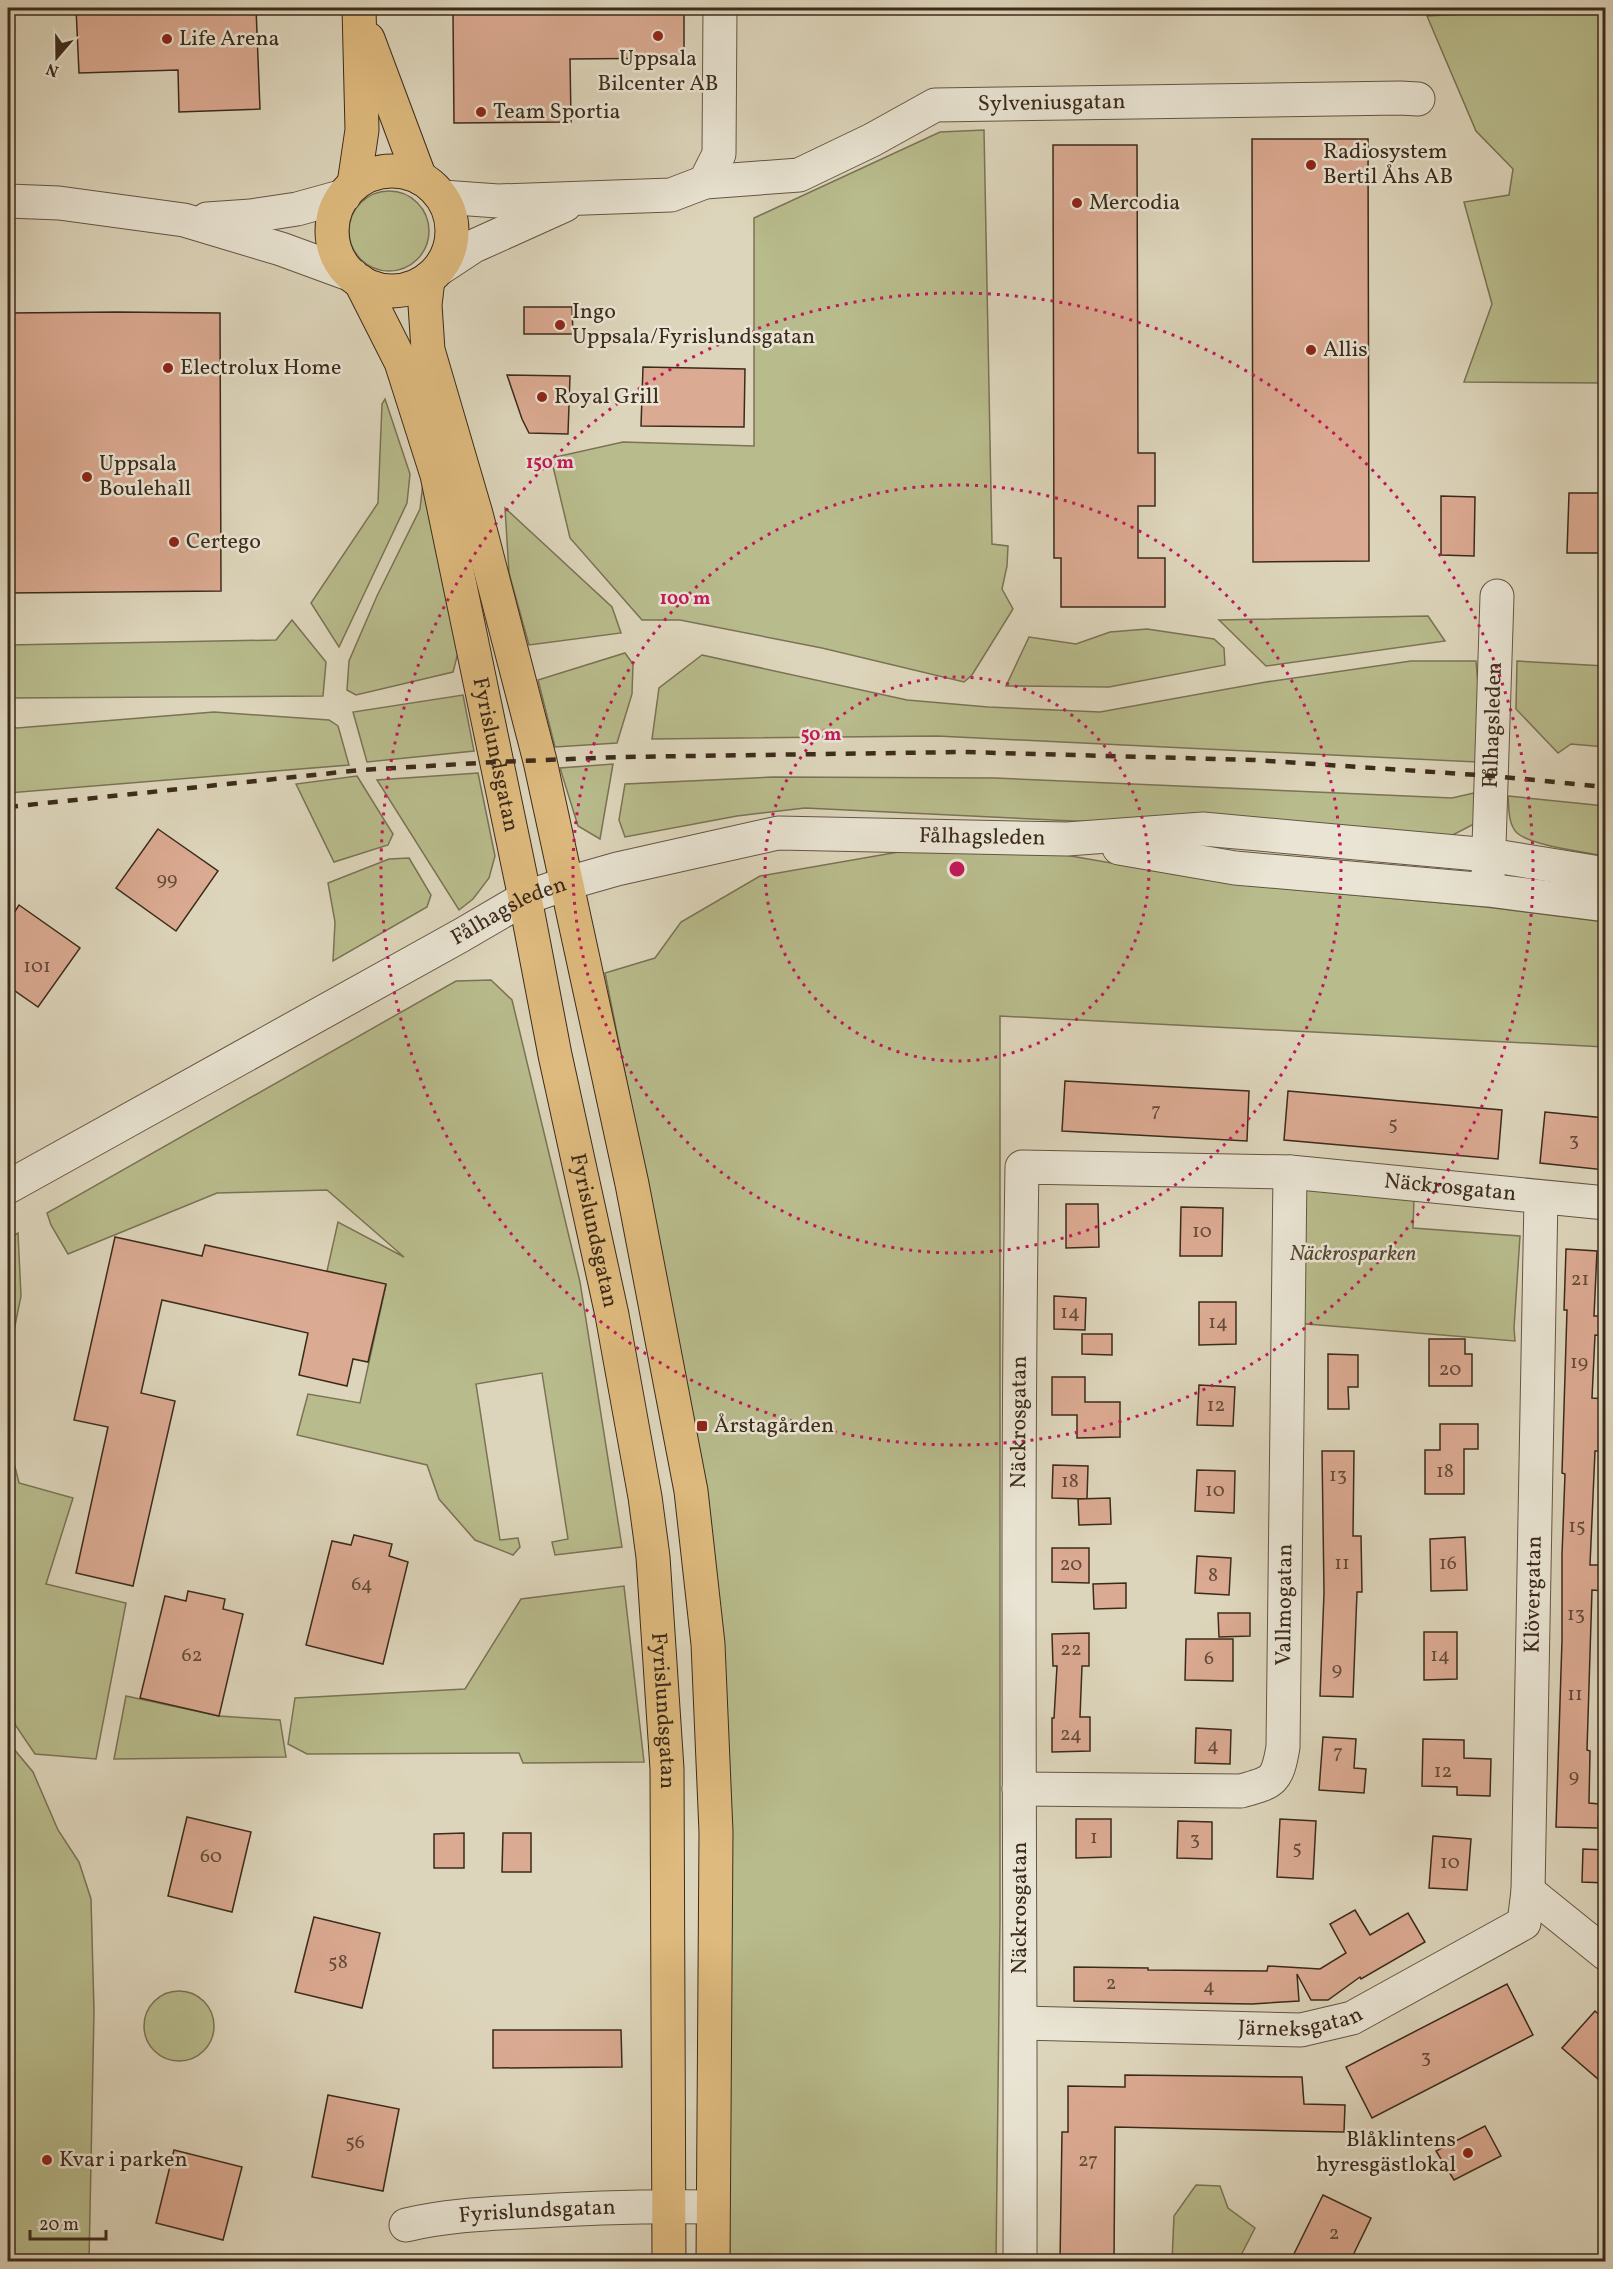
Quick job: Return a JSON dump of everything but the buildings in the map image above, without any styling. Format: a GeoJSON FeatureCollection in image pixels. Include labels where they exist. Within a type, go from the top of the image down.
{"type":"FeatureCollection","features":[{"type":"Feature","properties":{"kind":"main road"},"geometry":{"type":"LineString","coordinates":[[360,12],[431,187],[450,214],[452,233],[448,252],[433,274],[412,287],[394,291],[377,288],[356,278],[341,261],[334,245],[332,228],[336,211],[349,190],[362,130],[360,12]]}},
{"type":"Feature","properties":{"kind":"main road"},"geometry":{"type":"LineString","coordinates":[[349,190],[370,175],[386,171],[404,172],[431,187]]}},
{"type":"Feature","properties":{"kind":"main road","name":"Fyrislundsgatan"},"geometry":{"type":"LineString","coordinates":[[433,274],[425,305],[428,350],[476,514],[540,760],[632,1184],[691,1491],[708,1644],[716,1832],[713,2262]]}},
{"type":"Feature","properties":{"kind":"main road","name":"Fyrislundsgatan"},"geometry":{"type":"LineString","coordinates":[[356,278],[401,362],[436,475],[525,898],[555,1055],[612,1315],[645,1497],[653,1557],[667,1769],[669,2262]]}},
{"type":"Feature","properties":{"kind":"street"},"geometry":{"type":"LineString","coordinates":[[705,182],[719,154],[720,8]]}},
{"type":"Feature","properties":{"kind":"street","name":"Sylveniusgatan"},"geometry":{"type":"LineString","coordinates":[[431,187],[498,201],[671,195],[705,182],[799,175],[872,140],[935,105],[1418,99]]}},
{"type":"Feature","properties":{"kind":"street"},"geometry":{"type":"LineString","coordinates":[[184,220],[251,216],[297,209],[349,190]]}},
{"type":"Feature","properties":{"kind":"street","name":"Sylveniusgatan"},"geometry":{"type":"LineString","coordinates":[[433,274],[474,246],[581,198]]}},
{"type":"Feature","properties":{"kind":"street"},"geometry":{"type":"LineString","coordinates":[[8,201],[59,203],[184,220],[281,249],[356,278]]}},
{"type":"Feature","properties":{"kind":"street","name":"Fålhagsleden"},"geometry":{"type":"LineString","coordinates":[[1488,891],[1497,596]]}},
{"type":"Feature","properties":{"kind":"street","name":"Fålhagsleden"},"geometry":{"type":"LineString","coordinates":[[8,1187],[525,898],[617,869],[778,833],[1066,839],[1203,829],[1489,855],[1605,874]]}},
{"type":"Feature","properties":{"kind":"street","name":"Fålhagsleden"},"geometry":{"type":"LineString","coordinates":[[1066,839],[1235,868],[1488,891],[1605,905]]}},
{"type":"Feature","properties":{"kind":"street","name":"Näckrosgatan"},"geometry":{"type":"LineString","coordinates":[[1020,2262],[1021,2023],[1018,1895],[1022,1167],[1290,1172],[1605,1203]]}},
{"type":"Feature","properties":{"kind":"street","name":"Vallmogatan"},"geometry":{"type":"LineString","coordinates":[[1019,1789],[1241,1791],[1269,1783],[1279,1770],[1283,1747],[1290,1172]]}},
{"type":"Feature","properties":{"kind":"street","name":"Klövergatan"},"geometry":{"type":"LineString","coordinates":[[1528,1891],[1540,1197]]}},
{"type":"Feature","properties":{"kind":"street"},"geometry":{"type":"LineString","coordinates":[[1528,1891],[1605,1954]]}},
{"type":"Feature","properties":{"kind":"street","name":"Järneksgatan"},"geometry":{"type":"LineString","coordinates":[[1021,2023],[1301,2030],[1352,2018],[1524,1923],[1528,1891]]}},
{"type":"Feature","properties":{"kind":"street","name":"Fyrislundsgatan"},"geometry":{"type":"LineString","coordinates":[[406,2225],[440,2217],[550,2210],[669,2206],[713,2207]]}},
{"type":"Feature","properties":{"kind":"green space"},"geometry":{"type":"Polygon","coordinates":[[[1524,8],[1605,8],[1605,383],[1464,382],[1492,304],[1464,202],[1509,195],[1513,169],[1476,131],[1427,16],[1517,11],[1524,8]]]}},
{"type":"Feature","properties":{"kind":"green space"},"geometry":{"type":"Polygon","coordinates":[[[984,130],[992,544],[1008,546],[1002,589],[1013,609],[972,675],[964,682],[822,648],[680,620],[642,620],[570,538],[551,458],[623,442],[754,446],[754,218],[940,132],[984,130]]]}},
{"type":"Feature","properties":{"kind":"green space"},"geometry":{"type":"Polygon","coordinates":[[[389,191],[404,194],[417,203],[426,216],[429,231],[426,246],[417,259],[404,268],[389,271],[374,268],[361,259],[352,246],[349,231],[352,216],[361,203],[374,194],[389,191]]]}},
{"type":"Feature","properties":{"kind":"green space"},"geometry":{"type":"Polygon","coordinates":[[[385,399],[410,474],[407,503],[339,647],[311,603],[378,503],[382,404],[385,399]]]}},
{"type":"Feature","properties":{"kind":"green space"},"geometry":{"type":"Polygon","coordinates":[[[424,473],[459,649],[453,672],[356,695],[347,690],[349,661],[377,596],[420,509],[424,473]]]}},
{"type":"Feature","properties":{"kind":"green space"},"geometry":{"type":"Polygon","coordinates":[[[505,508],[612,607],[621,633],[529,645],[509,573],[505,508]]]}},
{"type":"Feature","properties":{"kind":"green space"},"geometry":{"type":"Polygon","coordinates":[[[1428,616],[1445,641],[1266,666],[1219,620],[1428,616]]]}},
{"type":"Feature","properties":{"kind":"green space"},"geometry":{"type":"Polygon","coordinates":[[[292,620],[326,662],[323,696],[8,698],[8,645],[276,640],[292,620]]]}},
{"type":"Feature","properties":{"kind":"green space"},"geometry":{"type":"Polygon","coordinates":[[[1147,629],[1214,639],[1224,648],[1225,665],[1109,687],[1006,686],[1029,637],[1076,644],[1110,632],[1147,629]]]}},
{"type":"Feature","properties":{"kind":"green space"},"geometry":{"type":"Polygon","coordinates":[[[625,653],[633,664],[632,694],[617,743],[555,747],[538,680],[625,653]]]}},
{"type":"Feature","properties":{"kind":"green space"},"geometry":{"type":"Polygon","coordinates":[[[702,655],[907,700],[988,707],[1100,712],[1266,682],[1411,661],[1476,661],[1480,708],[1477,762],[937,736],[652,739],[659,688],[702,655]]]}},
{"type":"Feature","properties":{"kind":"green space"},"geometry":{"type":"Polygon","coordinates":[[[1517,661],[1605,666],[1605,747],[1571,744],[1558,753],[1516,709],[1517,661]]]}},
{"type":"Feature","properties":{"kind":"green space"},"geometry":{"type":"Polygon","coordinates":[[[463,695],[474,751],[367,762],[353,712],[463,695]]]}},
{"type":"Feature","properties":{"kind":"green space"},"geometry":{"type":"Polygon","coordinates":[[[214,712],[329,720],[338,726],[349,765],[8,793],[8,726],[17,728],[214,712]]]}},
{"type":"Feature","properties":{"kind":"green space"},"geometry":{"type":"Polygon","coordinates":[[[613,764],[600,839],[578,826],[560,768],[613,764]]]}},
{"type":"Feature","properties":{"kind":"green space"},"geometry":{"type":"Polygon","coordinates":[[[478,773],[495,856],[489,878],[473,899],[459,910],[377,780],[478,773]]]}},
{"type":"Feature","properties":{"kind":"green space"},"geometry":{"type":"Polygon","coordinates":[[[357,776],[393,834],[388,845],[334,862],[296,784],[357,776]]]}},
{"type":"Feature","properties":{"kind":"green space"},"geometry":{"type":"Polygon","coordinates":[[[773,777],[995,778],[1452,798],[1474,793],[1474,824],[1445,839],[805,808],[737,816],[625,837],[619,820],[625,784],[773,777]]]}},
{"type":"Feature","properties":{"kind":"green space"},"geometry":{"type":"Polygon","coordinates":[[[1508,796],[1605,806],[1605,856],[1546,845],[1524,838],[1512,825],[1508,796]]]}},
{"type":"Feature","properties":{"kind":"green space"},"geometry":{"type":"Polygon","coordinates":[[[910,850],[1065,855],[1233,884],[1486,907],[1605,922],[1605,1047],[1000,1016],[1000,1919],[996,2261],[730,2261],[684,1370],[605,973],[655,958],[681,922],[760,876],[910,850]]]}},
{"type":"Feature","properties":{"kind":"green space"},"geometry":{"type":"Polygon","coordinates":[[[409,858],[431,895],[427,907],[333,961],[335,922],[328,883],[389,859],[409,858]]]}},
{"type":"Feature","properties":{"kind":"green space"},"geometry":{"type":"Polygon","coordinates":[[[491,980],[512,1000],[580,1282],[622,1547],[555,1555],[552,1542],[568,1539],[542,1373],[476,1384],[500,1540],[518,1538],[520,1547],[513,1555],[475,1540],[439,1499],[427,1465],[297,1435],[308,1394],[360,1403],[386,1285],[327,1271],[338,1222],[404,1257],[327,1190],[217,1193],[68,1254],[51,1225],[47,1213],[456,981],[491,980]]]}},
{"type":"Feature","properties":{"kind":"green space","name":"Näckrosparken"},"geometry":{"type":"Polygon","coordinates":[[[1297,1187],[1414,1199],[1413,1228],[1520,1236],[1515,1341],[1295,1323],[1297,1187]]]}},
{"type":"Feature","properties":{"kind":"green space"},"geometry":{"type":"Polygon","coordinates":[[[18,1233],[21,1296],[8,1360],[8,1239],[18,1233]]]}},
{"type":"Feature","properties":{"kind":"green space"},"geometry":{"type":"Polygon","coordinates":[[[8,1446],[19,1483],[73,1498],[46,1584],[126,1603],[96,1759],[35,1754],[16,1726],[8,1708],[8,1446]]]}},
{"type":"Feature","properties":{"kind":"green space"},"geometry":{"type":"Polygon","coordinates":[[[624,1586],[644,1762],[523,1763],[519,1753],[307,1754],[288,1744],[295,1698],[465,1689],[521,1599],[624,1586]]]}},
{"type":"Feature","properties":{"kind":"green space"},"geometry":{"type":"Polygon","coordinates":[[[126,1696],[219,1716],[280,1720],[286,1757],[114,1759],[126,1696]]]}},
{"type":"Feature","properties":{"kind":"green space"},"geometry":{"type":"Polygon","coordinates":[[[8,1742],[33,1772],[58,1830],[79,1862],[91,1899],[94,2011],[89,2261],[8,2261],[8,1742]]]}},
{"type":"Feature","properties":{"kind":"green space"},"geometry":{"type":"Polygon","coordinates":[[[179,1991],[192,1994],[204,2001],[211,2013],[214,2026],[211,2039],[204,2051],[192,2058],[179,2061],[166,2058],[154,2051],[147,2039],[144,2026],[147,2013],[154,2001],[166,1994],[179,1991]]]}},
{"type":"Feature","properties":{"kind":"green space"},"geometry":{"type":"Polygon","coordinates":[[[1196,2185],[1220,2186],[1228,2208],[1255,2228],[1238,2261],[1223,2256],[1220,2261],[1172,2261],[1174,2216],[1196,2185]]]}},
{"type":"Feature","properties":{"kind":"railway"},"geometry":{"type":"LineString","coordinates":[[8,807],[361,770],[496,762],[621,757],[963,752],[1254,760],[1493,776],[1606,787]]}},
{"type":"Feature","properties":{"kind":"place","name":"Uppsala Bilcenter AB"},"geometry":{"type":"Point","coordinates":[658,36]}},
{"type":"Feature","properties":{"kind":"place","name":"Life Arena"},"geometry":{"type":"Point","coordinates":[167,39]}},
{"type":"Feature","properties":{"kind":"place","name":"Team Sportia"},"geometry":{"type":"Point","coordinates":[481,112]}},
{"type":"Feature","properties":{"kind":"place","name":"Radiosystem Bertil Åhs AB"},"geometry":{"type":"Point","coordinates":[1311,165]}},
{"type":"Feature","properties":{"kind":"place","name":"Mercodia"},"geometry":{"type":"Point","coordinates":[1077,203]}},
{"type":"Feature","properties":{"kind":"place","name":"Ingo Uppsala/Fyrislundsgatan"},"geometry":{"type":"Point","coordinates":[560,325]}},
{"type":"Feature","properties":{"kind":"place","name":"Allis"},"geometry":{"type":"Point","coordinates":[1311,350]}},
{"type":"Feature","properties":{"kind":"place","name":"Electrolux Home"},"geometry":{"type":"Point","coordinates":[168,368]}},
{"type":"Feature","properties":{"kind":"place","name":"Royal Grill"},"geometry":{"type":"Point","coordinates":[542,397]}},
{"type":"Feature","properties":{"kind":"place","name":"Uppsala Boulehall"},"geometry":{"type":"Point","coordinates":[87,477]}},
{"type":"Feature","properties":{"kind":"place","name":"Certego"},"geometry":{"type":"Point","coordinates":[174,542]}},
{"type":"Feature","properties":{"kind":"place","name":"Årstagården"},"geometry":{"type":"Point","coordinates":[702,1426]}},
{"type":"Feature","properties":{"kind":"place","name":"Blåklintens hyresgästlokal"},"geometry":{"type":"Point","coordinates":[1468,2153]}},
{"type":"Feature","properties":{"kind":"place","name":"Kvar i parken"},"geometry":{"type":"Point","coordinates":[47,2160]}}]}
